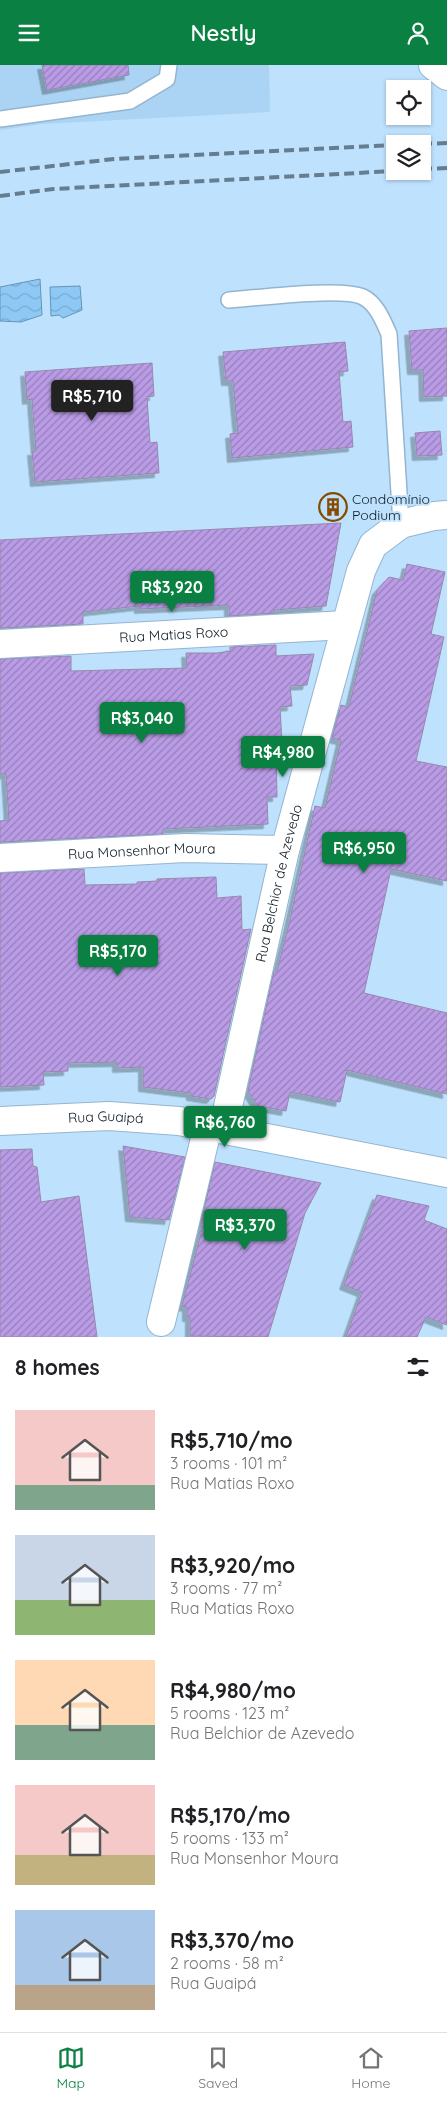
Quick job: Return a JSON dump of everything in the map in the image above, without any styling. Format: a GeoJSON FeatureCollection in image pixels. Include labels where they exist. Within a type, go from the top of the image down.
{"type":"FeatureCollection","features":[{"type":"Feature","properties":{"kind":"street"},"geometry":{"type":"LineString","coordinates":[[433,65],[447,76]]}},
{"type":"Feature","properties":{"kind":"street","name":"Rua Belchior de Azevedo"},"geometry":{"type":"LineString","coordinates":[[161,1322],[216,1128],[285,850],[362,571],[373,545],[401,524],[434,516],[447,515]]}},
{"type":"Feature","properties":{"kind":"street","name":"Rua Matias Roxo"},"geometry":{"type":"LineString","coordinates":[[0,644],[346,625]]}},
{"type":"Feature","properties":{"kind":"street","name":"Rua Monsenhor Moura"},"geometry":{"type":"LineString","coordinates":[[0,859],[186,849],[285,850]]}},
{"type":"Feature","properties":{"kind":"street","name":"Rua Guaipá"},"geometry":{"type":"LineString","coordinates":[[0,1121],[108,1116],[179,1121],[447,1173]]}},
{"type":"Feature","properties":{"kind":"lane"},"geometry":{"type":"LineString","coordinates":[[0,119],[130,101],[167,79],[169,65]]}},
{"type":"Feature","properties":{"kind":"lane"},"geometry":{"type":"LineString","coordinates":[[229,300],[341,292],[364,297],[380,313],[389,334],[401,524]]}},
{"type":"Feature","properties":{"kind":"shaded area"},"geometry":{"type":"Polygon","coordinates":[[[0,65],[269,65],[270,112],[41,124],[0,130],[0,65]]]}},
{"type":"Feature","properties":{"kind":"water"},"geometry":{"type":"Polygon","coordinates":[[[40,279],[42,315],[21,322],[0,321],[0,287],[40,279]]]}},
{"type":"Feature","properties":{"kind":"water"},"geometry":{"type":"Polygon","coordinates":[[[80,286],[82,310],[63,318],[59,315],[51,316],[50,287],[80,286]]]}},
{"type":"Feature","properties":{"kind":"building"},"geometry":{"type":"Polygon","coordinates":[[[42,65],[128,65],[129,75],[47,90],[42,65]]]}},
{"type":"Feature","properties":{"kind":"building"},"geometry":{"type":"Polygon","coordinates":[[[447,328],[447,396],[424,397],[423,370],[412,370],[409,331],[447,328]]]}},
{"type":"Feature","properties":{"kind":"building"},"geometry":{"type":"Polygon","coordinates":[[[345,342],[348,371],[339,372],[343,422],[351,421],[353,447],[232,458],[230,434],[238,433],[233,381],[226,381],[223,352],[345,342]]]}},
{"type":"Feature","properties":{"kind":"building"},"geometry":{"type":"Polygon","coordinates":[[[152,363],[154,396],[147,397],[150,443],[157,442],[159,473],[35,482],[32,451],[36,451],[32,399],[27,400],[25,372],[152,363]]]}},
{"type":"Feature","properties":{"kind":"building"},"geometry":{"type":"Polygon","coordinates":[[[440,431],[442,455],[417,456],[415,433],[440,431]]]}},
{"type":"Feature","properties":{"kind":"building"},"geometry":{"type":"Polygon","coordinates":[[[341,523],[326,606],[274,610],[274,613],[229,616],[229,605],[139,609],[139,606],[83,612],[83,624],[0,628],[0,540],[341,523]]]}},
{"type":"Feature","properties":{"kind":"building"},"geometry":{"type":"Polygon","coordinates":[[[407,564],[445,572],[431,634],[444,637],[416,761],[447,767],[447,881],[391,869],[364,993],[447,1013],[447,1094],[347,1070],[340,1102],[290,1092],[286,1111],[258,1106],[248,1091],[274,971],[277,971],[288,928],[315,806],[325,808],[341,740],[332,738],[341,705],[349,707],[377,590],[389,577],[403,580],[407,564]]]}},
{"type":"Feature","properties":{"kind":"building"},"geometry":{"type":"Polygon","coordinates":[[[276,645],[276,656],[314,654],[307,685],[290,686],[292,706],[280,707],[282,743],[276,743],[277,797],[267,797],[268,824],[163,829],[163,834],[0,842],[0,821],[9,820],[6,774],[0,774],[0,659],[71,656],[71,671],[187,668],[186,653],[217,653],[230,651],[230,647],[276,645]]]}},
{"type":"Feature","properties":{"kind":"building"},"geometry":{"type":"Polygon","coordinates":[[[84,869],[85,885],[137,884],[137,882],[157,881],[157,879],[216,877],[217,898],[241,896],[242,930],[251,929],[214,1096],[211,1099],[191,1096],[191,1093],[143,1087],[143,1067],[117,1068],[117,1062],[68,1063],[68,1071],[43,1072],[44,1085],[0,1087],[0,873],[84,869]]]}},
{"type":"Feature","properties":{"kind":"building"},"geometry":{"type":"Polygon","coordinates":[[[123,1146],[185,1157],[169,1220],[130,1217],[123,1146]]]}},
{"type":"Feature","properties":{"kind":"building"},"geometry":{"type":"Polygon","coordinates":[[[32,1149],[33,1166],[37,1167],[41,1202],[79,1196],[97,1337],[0,1337],[0,1150],[32,1149]]]}},
{"type":"Feature","properties":{"kind":"building"},"geometry":{"type":"Polygon","coordinates":[[[215,1162],[321,1183],[305,1213],[268,1337],[190,1336],[190,1317],[187,1317],[187,1307],[182,1306],[204,1222],[201,1222],[215,1162]]]}},
{"type":"Feature","properties":{"kind":"building"},"geometry":{"type":"Polygon","coordinates":[[[377,1195],[429,1206],[424,1220],[447,1229],[447,1325],[426,1317],[417,1337],[346,1337],[362,1292],[344,1285],[377,1195]]]}},
{"type":"Feature","properties":{"kind":"railway"},"geometry":{"type":"LineString","coordinates":[[431,144],[447,143]]}},
{"type":"Feature","properties":{"kind":"railway"},"geometry":{"type":"LineString","coordinates":[[0,172],[114,159],[386,145]]}},
{"type":"Feature","properties":{"kind":"railway"},"geometry":{"type":"LineString","coordinates":[[431,169],[447,168]]}},
{"type":"Feature","properties":{"kind":"railway"},"geometry":{"type":"LineString","coordinates":[[0,196],[53,189],[386,171]]}},
{"type":"Feature","properties":{"kind":"place","name":"Condomínio Podium"},"geometry":{"type":"Point","coordinates":[333,507]}}]}
